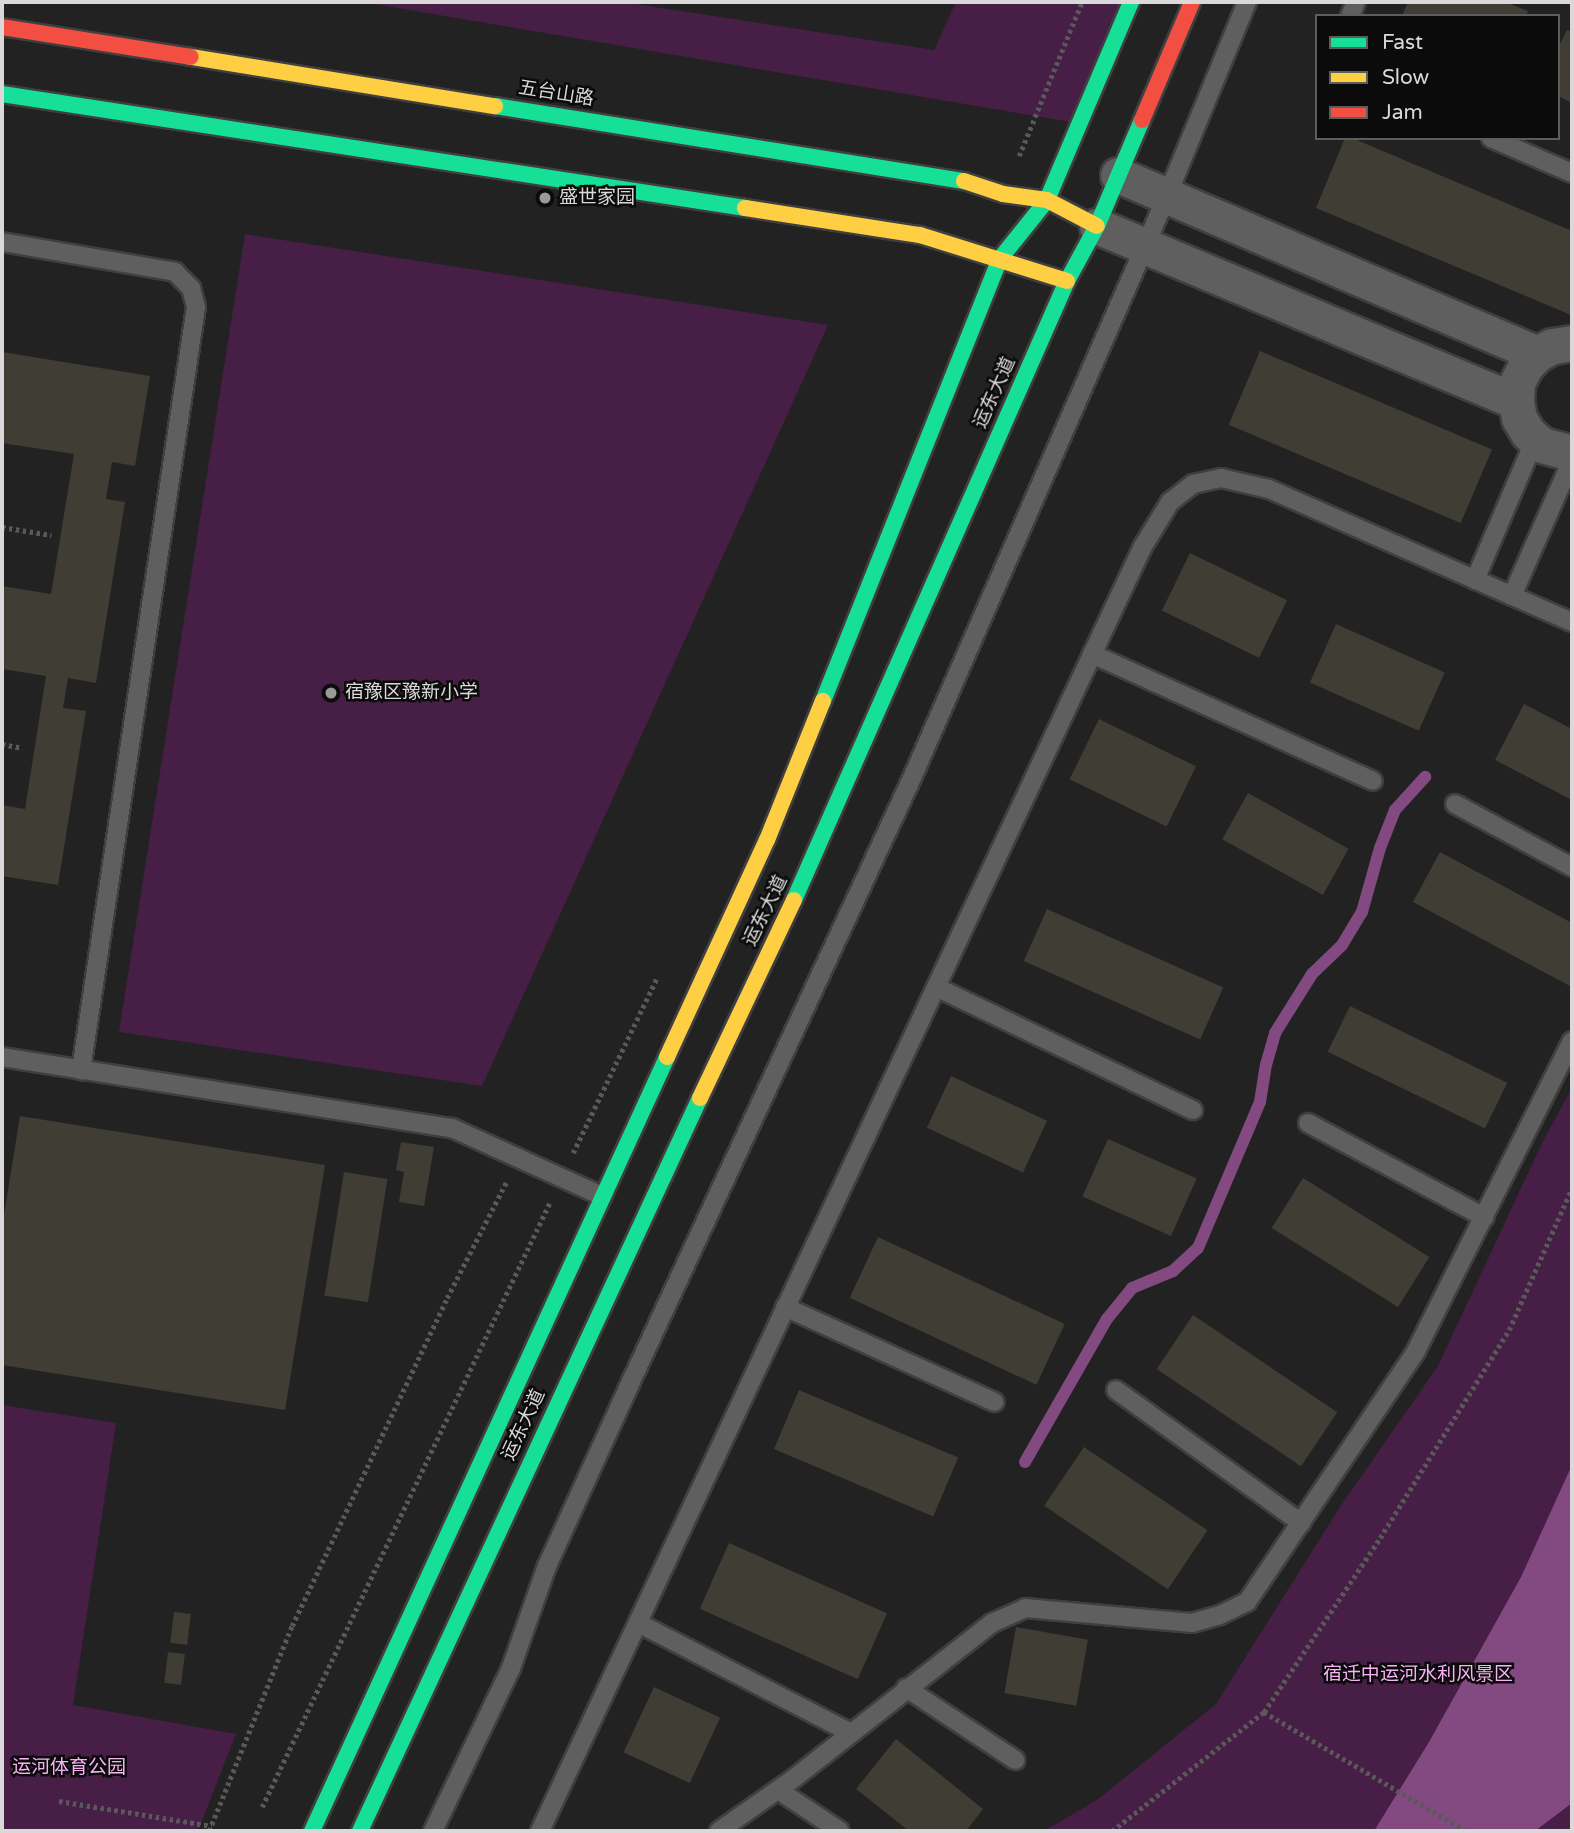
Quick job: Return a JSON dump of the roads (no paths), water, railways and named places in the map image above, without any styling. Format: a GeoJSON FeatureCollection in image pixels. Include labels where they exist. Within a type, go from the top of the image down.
{"type":"FeatureCollection","features":[{"type":"Feature","properties":{"kind":"main road","name":"运东大道"},"geometry":{"type":"LineString","coordinates":[[312,1831],[767,840],[999,260],[1047,200],[1131,2]]}},
{"type":"Feature","properties":{"kind":"main road","name":"运东大道"},"geometry":{"type":"LineString","coordinates":[[360,1831],[643,1216],[807,874],[1067,281],[1097,226],[1192,2]]}},
{"type":"Feature","properties":{"kind":"main road","name":"五台山路"},"geometry":{"type":"LineString","coordinates":[[2,27],[972,182],[1003,194],[1047,200],[1097,226]]}},
{"type":"Feature","properties":{"kind":"main road"},"geometry":{"type":"LineString","coordinates":[[2,94],[920,236],[1067,281]]}},
{"type":"Feature","properties":{"kind":"street"},"geometry":{"type":"LineString","coordinates":[[1118,175],[1537,354]]}},
{"type":"Feature","properties":{"kind":"street"},"geometry":{"type":"LineString","coordinates":[[1097,226],[1516,401]]}},
{"type":"Feature","properties":{"kind":"street"},"geometry":{"type":"LineString","coordinates":[[1572,341],[1552,346],[1537,354],[1525,367],[1517,383],[1516,401],[1519,418],[1535,439],[1558,451],[1572,453]]}},
{"type":"Feature","properties":{"kind":"lane"},"geometry":{"type":"LineString","coordinates":[[433,1831],[511,1668],[547,1566],[622,1401],[912,778],[1167,196],[1247,2]]}},
{"type":"Feature","properties":{"kind":"lane"},"geometry":{"type":"LineString","coordinates":[[1496,140],[1572,173]]}},
{"type":"Feature","properties":{"kind":"lane"},"geometry":{"type":"LineString","coordinates":[[2,242],[175,272],[191,288],[196,307],[81,1070]]}},
{"type":"Feature","properties":{"kind":"lane"},"geometry":{"type":"LineString","coordinates":[[1475,580],[1535,439]]}},
{"type":"Feature","properties":{"kind":"lane"},"geometry":{"type":"LineString","coordinates":[[1512,596],[1572,460]]}},
{"type":"Feature","properties":{"kind":"lane"},"geometry":{"type":"LineString","coordinates":[[540,1831],[1092,653],[1142,548],[1170,502],[1193,484],[1221,478],[1269,489],[1572,622]]}},
{"type":"Feature","properties":{"kind":"lane"},"geometry":{"type":"LineString","coordinates":[[1092,653],[1373,781]]}},
{"type":"Feature","properties":{"kind":"lane"},"geometry":{"type":"LineString","coordinates":[[1455,804],[1572,867]]}},
{"type":"Feature","properties":{"kind":"lane"},"geometry":{"type":"LineString","coordinates":[[936,987],[1193,1110]]}},
{"type":"Feature","properties":{"kind":"lane"},"geometry":{"type":"LineString","coordinates":[[719,1831],[778,1790],[992,1623],[1025,1608],[1192,1623],[1220,1615],[1247,1602],[1416,1351],[1572,1041]]}},
{"type":"Feature","properties":{"kind":"lane"},"geometry":{"type":"LineString","coordinates":[[2,1057],[452,1128],[602,1196]]}},
{"type":"Feature","properties":{"kind":"lane"},"geometry":{"type":"LineString","coordinates":[[1308,1123],[1483,1216]]}},
{"type":"Feature","properties":{"kind":"lane"},"geometry":{"type":"LineString","coordinates":[[785,1307],[994,1402]]}},
{"type":"Feature","properties":{"kind":"lane"},"geometry":{"type":"LineString","coordinates":[[1116,1390],[1301,1523]]}},
{"type":"Feature","properties":{"kind":"lane"},"geometry":{"type":"LineString","coordinates":[[638,1623],[851,1733]]}},
{"type":"Feature","properties":{"kind":"lane"},"geometry":{"type":"LineString","coordinates":[[906,1688],[1015,1760]]}},
{"type":"Feature","properties":{"kind":"lane"},"geometry":{"type":"LineString","coordinates":[[778,1790],[840,1831]]}},
{"type":"Feature","properties":{"kind":"waterway"},"geometry":{"type":"LineString","coordinates":[[1025,1462],[1107,1319],[1132,1288],[1173,1271],[1198,1248],[1260,1102],[1275,1033],[1312,974],[1342,945],[1362,912],[1380,848],[1395,810],[1425,777]]}},
{"type":"Feature","properties":{"kind":"place","name":"盛世家园"},"geometry":{"type":"Point","coordinates":[545,198]}},
{"type":"Feature","properties":{"kind":"place","name":"宿豫区豫新小学"},"geometry":{"type":"Point","coordinates":[331,693]}},
{"type":"Feature","properties":{"kind":"park label","name":"宿迁中运河水利风景区"},"geometry":{"type":"Point","coordinates":[1418,1675]}},
{"type":"Feature","properties":{"kind":"park label","name":"运河体育公园"},"geometry":{"type":"Point","coordinates":[69,1768]}}]}
